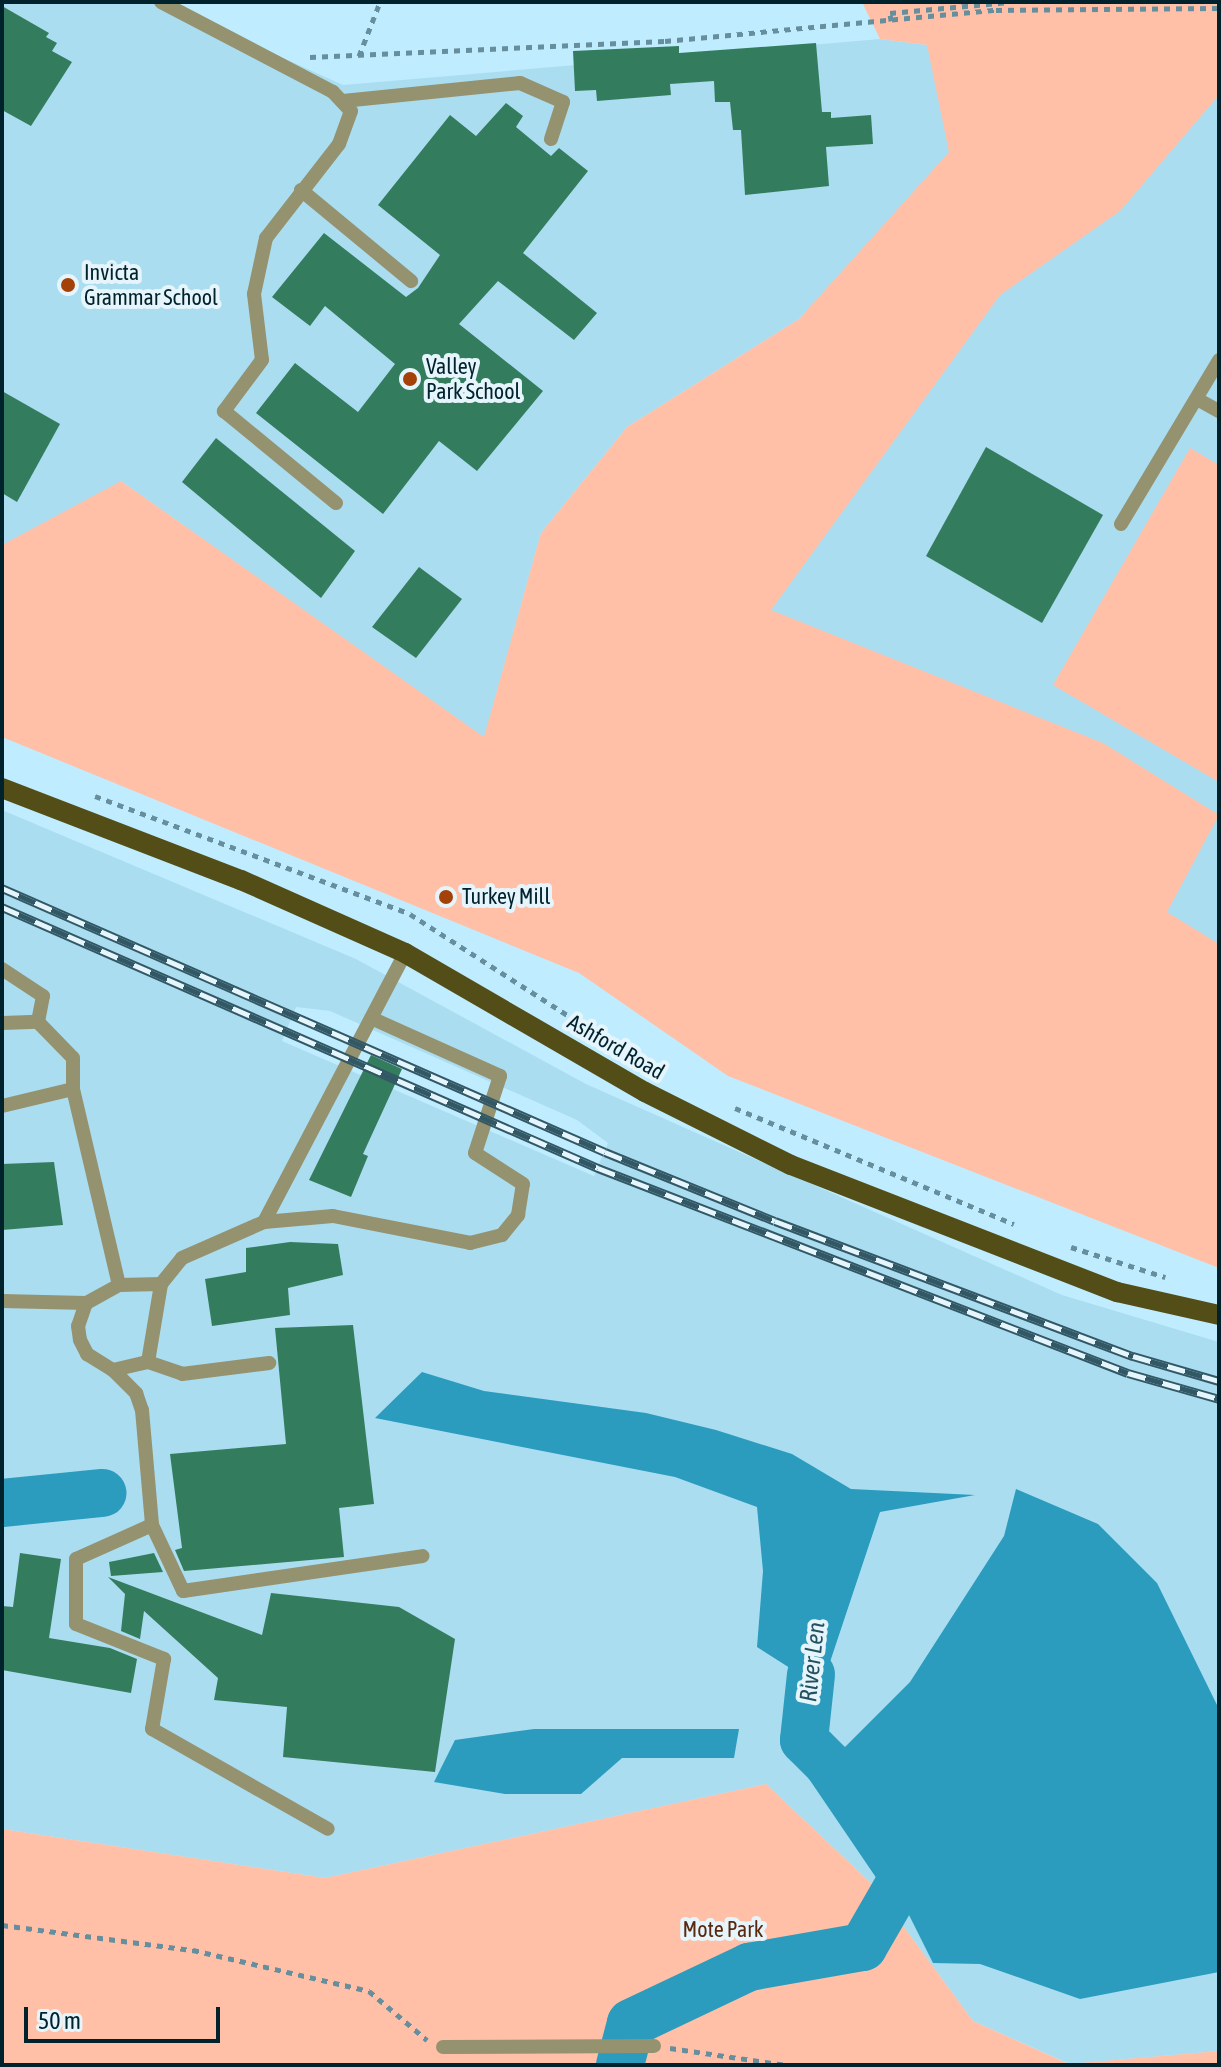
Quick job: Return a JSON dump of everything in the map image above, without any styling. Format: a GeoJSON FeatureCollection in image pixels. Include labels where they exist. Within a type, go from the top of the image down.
{"type":"FeatureCollection","features":[{"type":"Feature","properties":{"kind":"main road","name":"Ashford Road"},"geometry":{"type":"LineString","coordinates":[[2,788],[241,880],[405,953],[645,1092],[791,1165],[1117,1292],[1219,1315]]}},
{"type":"Feature","properties":{"kind":"lane"},"geometry":{"type":"LineString","coordinates":[[161,2],[343,101],[520,83],[563,102],[551,139]]}},
{"type":"Feature","properties":{"kind":"lane"},"geometry":{"type":"LineString","coordinates":[[336,503],[224,411],[262,360],[254,294],[261,250],[352,120],[343,101]]}},
{"type":"Feature","properties":{"kind":"lane"},"geometry":{"type":"LineString","coordinates":[[301,190],[411,281]]}},
{"type":"Feature","properties":{"kind":"lane"},"geometry":{"type":"LineString","coordinates":[[1121,524],[1219,360]]}},
{"type":"Feature","properties":{"kind":"lane"},"geometry":{"type":"LineString","coordinates":[[1197,399],[1219,411]]}},
{"type":"Feature","properties":{"kind":"lane"},"geometry":{"type":"LineString","coordinates":[[264,1222],[405,953]]}},
{"type":"Feature","properties":{"kind":"lane"},"geometry":{"type":"LineString","coordinates":[[2,969],[43,996],[38,1022]]}},
{"type":"Feature","properties":{"kind":"lane"},"geometry":{"type":"LineString","coordinates":[[148,1362],[161,1284],[182,1258],[264,1222],[333,1216],[470,1243],[502,1235],[518,1215],[523,1184],[475,1153],[500,1076],[371,1018]]}},
{"type":"Feature","properties":{"kind":"lane"},"geometry":{"type":"LineString","coordinates":[[2,1023],[38,1022],[73,1058],[73,1089],[119,1285]]}},
{"type":"Feature","properties":{"kind":"lane"},"geometry":{"type":"LineString","coordinates":[[2,1106],[73,1089]]}},
{"type":"Feature","properties":{"kind":"lane"},"geometry":{"type":"LineString","coordinates":[[2,1301],[86,1303],[119,1285],[161,1284]]}},
{"type":"Feature","properties":{"kind":"lane"},"geometry":{"type":"LineString","coordinates":[[86,1303],[78,1326],[87,1354],[113,1370],[136,1393],[142,1410],[152,1525],[183,1591],[422,1556]]}},
{"type":"Feature","properties":{"kind":"lane"},"geometry":{"type":"LineString","coordinates":[[113,1370],[148,1362],[182,1374],[269,1363]]}},
{"type":"Feature","properties":{"kind":"lane"},"geometry":{"type":"LineString","coordinates":[[152,1525],[76,1559],[76,1624],[164,1659],[152,1729],[328,1829]]}},
{"type":"Feature","properties":{"kind":"lane"},"geometry":{"type":"LineString","coordinates":[[440,2048],[654,2046]]}},
{"type":"Feature","properties":{"kind":"path"},"geometry":{"type":"LineString","coordinates":[[380,2],[359,56],[665,41],[996,10],[1219,8]]}},
{"type":"Feature","properties":{"kind":"path"},"geometry":{"type":"LineString","coordinates":[[891,21],[890,13],[1009,2]]}},
{"type":"Feature","properties":{"kind":"path"},"geometry":{"type":"LineString","coordinates":[[92,795],[410,914],[606,1040]]}},
{"type":"Feature","properties":{"kind":"path"},"geometry":{"type":"LineString","coordinates":[[725,1104],[1023,1228]]}},
{"type":"Feature","properties":{"kind":"path"},"geometry":{"type":"LineString","coordinates":[[1064,1245],[1177,1281]]}},
{"type":"Feature","properties":{"kind":"path"},"geometry":{"type":"LineString","coordinates":[[2,1925],[193,1950],[369,1991],[440,2048]]}},
{"type":"Feature","properties":{"kind":"path"},"geometry":{"type":"LineString","coordinates":[[654,2046],[787,2065]]}},
{"type":"Feature","properties":{"kind":"shaded area"},"geometry":{"type":"Polygon","coordinates":[[[2,2],[159,2],[343,85],[880,39],[927,45],[1219,19],[1219,1214],[448,867],[942,161],[799,319],[627,427],[541,533],[484,738],[121,481],[2,597],[2,2]]]}},
{"type":"Feature","properties":{"kind":"shaded area"},"geometry":{"type":"Polygon","coordinates":[[[2,810],[356,959],[586,1084],[1062,1295],[1219,1342],[1219,2051],[1070,2064],[973,2021],[873,1885],[766,1784],[325,1878],[2,1829],[2,810]],[[296,1007],[282,1041],[594,1176],[608,1143],[577,1120],[330,1011],[296,1007]]]}},
{"type":"Feature","properties":{"kind":"green space"},"geometry":{"type":"Polygon","coordinates":[[[862,2],[1219,2],[1219,95],[1120,211],[1000,295],[771,610],[1103,743],[1219,815],[1167,912],[1219,944],[1219,1268],[728,1076],[579,973],[2,737],[2,545],[121,481],[484,737],[541,533],[627,427],[799,319],[949,152],[927,45],[880,39],[862,2]]]}},
{"type":"Feature","properties":{"kind":"green space"},"geometry":{"type":"Polygon","coordinates":[[[1190,448],[1219,465],[1219,782],[1053,685],[1190,448]]]}},
{"type":"Feature","properties":{"kind":"green space","name":"Mote Park"},"geometry":{"type":"Polygon","coordinates":[[[766,1784],[873,1885],[973,2021],[1069,2064],[1219,2051],[1219,2065],[2,2065],[2,1829],[325,1878],[766,1784]]]}},
{"type":"Feature","properties":{"kind":"water"},"geometry":{"type":"Polygon","coordinates":[[[422,1372],[484,1391],[646,1413],[716,1430],[792,1454],[851,1489],[975,1495],[880,1512],[804,1740],[786,1741],[804,1677],[757,1647],[763,1571],[757,1507],[675,1477],[375,1418],[422,1372]]]}},
{"type":"Feature","properties":{"kind":"water"},"geometry":{"type":"Polygon","coordinates":[[[1016,1489],[1098,1524],[1157,1583],[1219,1709],[1219,1972],[1080,1999],[980,1964],[933,1963],[904,1905],[904,1876],[851,1800],[828,1788],[828,1764],[910,1682],[1004,1536],[1016,1489]]]}},
{"type":"Feature","properties":{"kind":"water"},"geometry":{"type":"Polygon","coordinates":[[[534,1729],[739,1729],[734,1758],[622,1758],[581,1794],[505,1794],[434,1782],[455,1740],[534,1729]]]}},
{"type":"Feature","properties":{"kind":"building"},"geometry":{"type":"Polygon","coordinates":[[[2,6],[49,33],[46,37],[57,43],[52,51],[72,62],[31,126],[2,110],[2,6]]]}},
{"type":"Feature","properties":{"kind":"building"},"geometry":{"type":"Polygon","coordinates":[[[816,43],[822,112],[831,112],[831,118],[871,115],[873,144],[826,147],[829,186],[745,195],[741,130],[733,130],[730,102],[715,102],[714,81],[670,84],[671,95],[597,101],[596,90],[575,91],[573,51],[679,46],[679,53],[816,43]]]}},
{"type":"Feature","properties":{"kind":"building"},"geometry":{"type":"Polygon","coordinates":[[[506,103],[523,116],[516,127],[551,156],[559,148],[588,171],[523,253],[597,313],[574,340],[498,281],[459,324],[543,391],[477,471],[439,441],[383,514],[256,413],[295,363],[358,412],[395,364],[325,306],[310,326],[272,297],[324,233],[406,297],[418,288],[440,255],[378,205],[450,115],[476,136],[506,103]]]}},
{"type":"Feature","properties":{"kind":"building"},"geometry":{"type":"Polygon","coordinates":[[[2,391],[60,424],[17,502],[2,493],[2,391]]]}},
{"type":"Feature","properties":{"kind":"building"},"geometry":{"type":"Polygon","coordinates":[[[216,438],[355,551],[321,598],[182,482],[216,438]]]}},
{"type":"Feature","properties":{"kind":"building"},"geometry":{"type":"Polygon","coordinates":[[[986,447],[1103,515],[1042,623],[926,556],[986,447]]]}},
{"type":"Feature","properties":{"kind":"building"},"geometry":{"type":"Polygon","coordinates":[[[419,567],[462,599],[416,658],[372,627],[419,567]]]}},
{"type":"Feature","properties":{"kind":"building"},"geometry":{"type":"Polygon","coordinates":[[[371,1055],[402,1069],[363,1154],[368,1156],[351,1197],[309,1180],[371,1055]]]}},
{"type":"Feature","properties":{"kind":"building"},"geometry":{"type":"Polygon","coordinates":[[[54,1162],[63,1225],[2,1230],[2,1164],[54,1162]]]}},
{"type":"Feature","properties":{"kind":"building"},"geometry":{"type":"Polygon","coordinates":[[[290,1242],[338,1244],[343,1275],[288,1288],[290,1315],[212,1326],[205,1279],[246,1272],[246,1248],[290,1242]]]}},
{"type":"Feature","properties":{"kind":"building"},"geometry":{"type":"Polygon","coordinates":[[[353,1325],[374,1504],[339,1508],[344,1557],[184,1571],[175,1550],[182,1548],[170,1454],[286,1444],[275,1328],[353,1325]]]}},
{"type":"Feature","properties":{"kind":"building"},"geometry":{"type":"Polygon","coordinates":[[[20,1553],[61,1559],[49,1638],[110,1648],[137,1659],[131,1693],[2,1670],[2,1606],[13,1607],[20,1553]]]}},
{"type":"Feature","properties":{"kind":"building"},"geometry":{"type":"Polygon","coordinates":[[[154,1553],[163,1572],[111,1576],[109,1562],[154,1553]]]}},
{"type":"Feature","properties":{"kind":"building"},"geometry":{"type":"Polygon","coordinates":[[[108,1577],[262,1635],[271,1593],[399,1607],[455,1639],[435,1772],[283,1757],[287,1707],[214,1700],[218,1678],[144,1611],[140,1639],[121,1631],[125,1594],[108,1577]]]}},
{"type":"Feature","properties":{"kind":"waterway","name":"River Len"},"geometry":{"type":"LineString","coordinates":[[2,1503],[103,1493]]}},
{"type":"Feature","properties":{"kind":"waterway","name":"River Len"},"geometry":{"type":"LineString","coordinates":[[620,2065],[631,2023],[749,1967],[863,1947],[904,1876],[828,1764],[804,1740],[811,1674]]}},
{"type":"Feature","properties":{"kind":"railway"},"geometry":{"type":"LineString","coordinates":[[2,888],[605,1152],[775,1221],[1133,1356],[1219,1381]]}},
{"type":"Feature","properties":{"kind":"railway"},"geometry":{"type":"LineString","coordinates":[[2,907],[598,1168],[1128,1373],[1219,1399]]}},
{"type":"Feature","properties":{"kind":"place","name":"Invicta Grammar School"},"geometry":{"type":"Point","coordinates":[68,285]}},
{"type":"Feature","properties":{"kind":"place","name":"Valley Park School"},"geometry":{"type":"Point","coordinates":[410,379]}},
{"type":"Feature","properties":{"kind":"place","name":"Turkey Mill"},"geometry":{"type":"Point","coordinates":[446,897]}}]}
